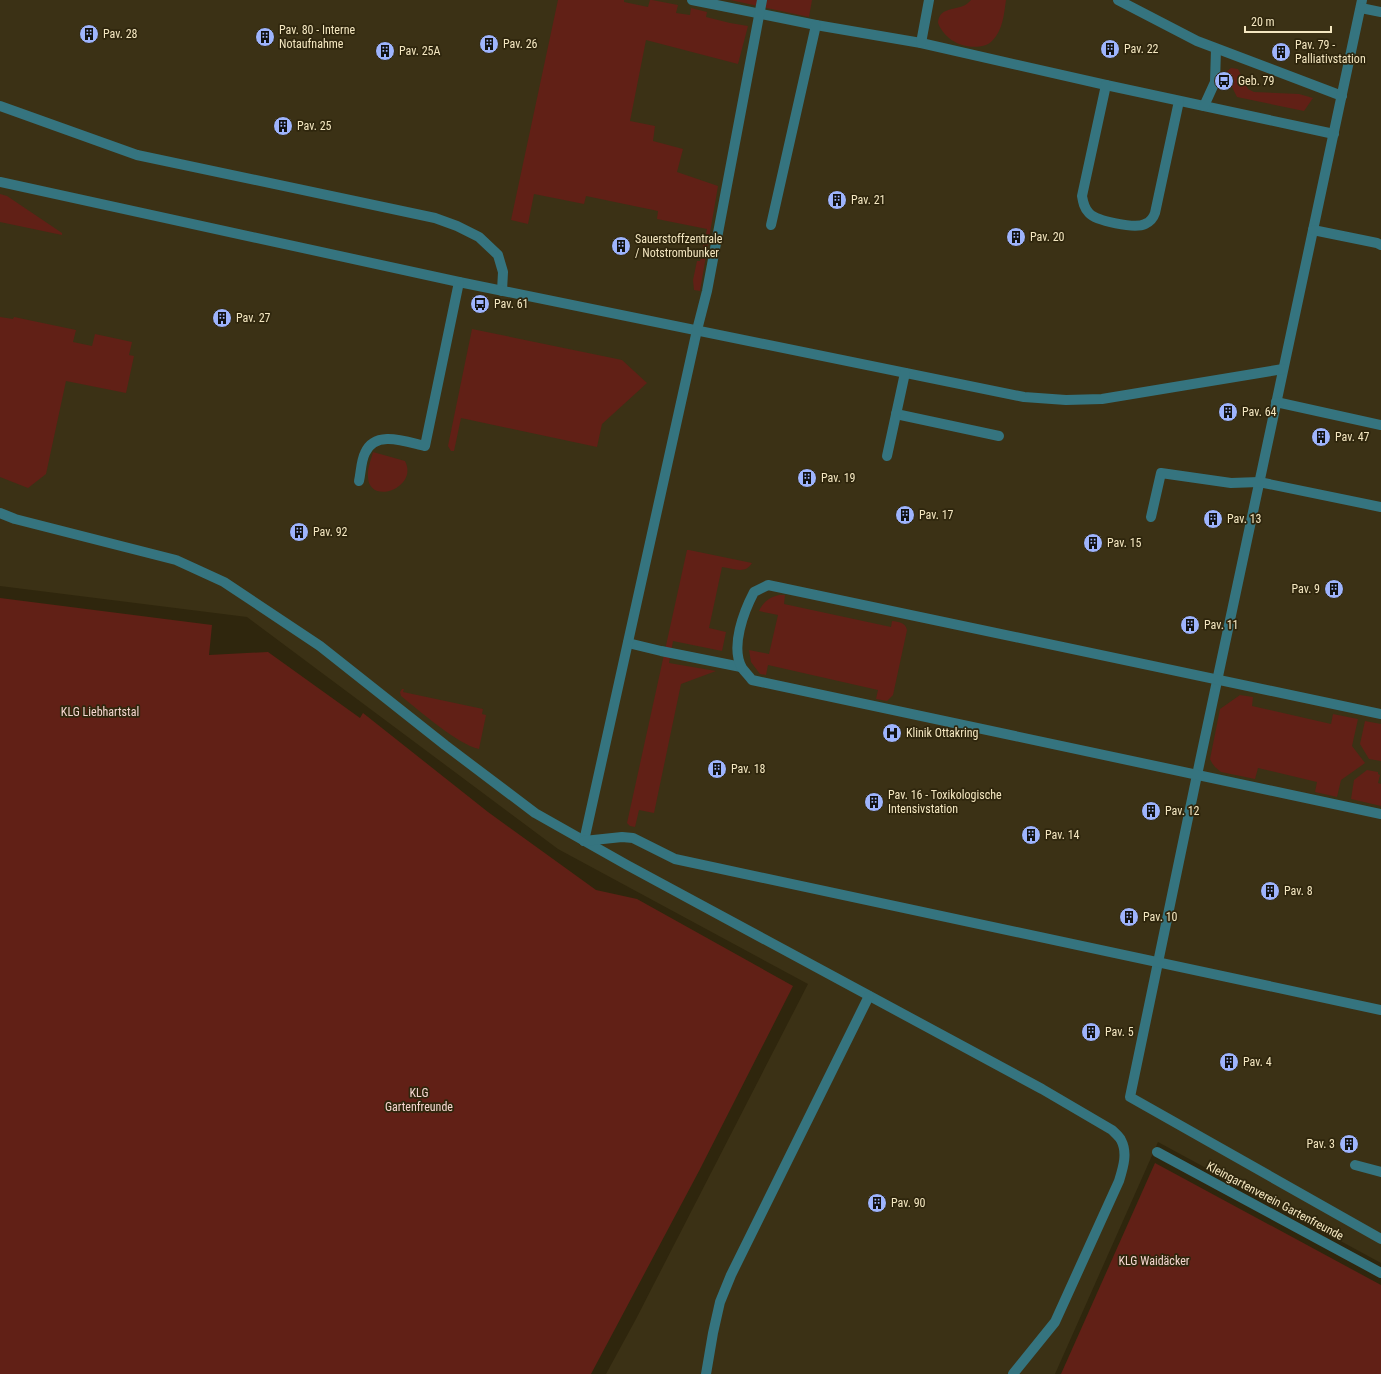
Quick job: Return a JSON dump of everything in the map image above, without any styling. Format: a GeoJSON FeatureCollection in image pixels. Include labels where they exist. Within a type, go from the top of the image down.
{"type":"FeatureCollection","features":[{"type":"Feature","properties":{"kind":"lane"},"geometry":{"type":"LineString","coordinates":[[692,0],[816,25],[921,43],[1178,101],[1334,134]]}},
{"type":"Feature","properties":{"kind":"lane"},"geometry":{"type":"LineString","coordinates":[[584,841],[696,330],[707,290],[762,0]]}},
{"type":"Feature","properties":{"kind":"lane"},"geometry":{"type":"LineString","coordinates":[[921,43],[929,0]]}},
{"type":"Feature","properties":{"kind":"lane"},"geometry":{"type":"LineString","coordinates":[[1118,0],[1197,41],[1342,96]]}},
{"type":"Feature","properties":{"kind":"lane"},"geometry":{"type":"LineString","coordinates":[[1381,12],[1362,4],[1217,679],[1130,1097],[1381,1239]]}},
{"type":"Feature","properties":{"kind":"lane"},"geometry":{"type":"LineString","coordinates":[[771,225],[816,25]]}},
{"type":"Feature","properties":{"kind":"lane"},"geometry":{"type":"LineString","coordinates":[[1204,106],[1215,82],[1216,49]]}},
{"type":"Feature","properties":{"kind":"lane"},"geometry":{"type":"LineString","coordinates":[[1106,85],[1082,196],[1084,206],[1090,214],[1101,220],[1137,226],[1144,225],[1152,220],[1155,213],[1178,101]]}},
{"type":"Feature","properties":{"kind":"lane"},"geometry":{"type":"LineString","coordinates":[[0,106],[137,155],[435,218],[457,226],[479,237],[498,255],[502,272],[502,291]]}},
{"type":"Feature","properties":{"kind":"lane"},"geometry":{"type":"LineString","coordinates":[[0,182],[459,282],[1024,397],[1066,400],[1102,399],[1283,369]]}},
{"type":"Feature","properties":{"kind":"lane"},"geometry":{"type":"LineString","coordinates":[[1314,230],[1381,245]]}},
{"type":"Feature","properties":{"kind":"lane"},"geometry":{"type":"LineString","coordinates":[[359,481],[365,452],[373,442],[386,438],[425,446],[459,282]]}},
{"type":"Feature","properties":{"kind":"lane"},"geometry":{"type":"LineString","coordinates":[[887,456],[905,373]]}},
{"type":"Feature","properties":{"kind":"lane"},"geometry":{"type":"LineString","coordinates":[[1276,402],[1381,425]]}},
{"type":"Feature","properties":{"kind":"lane"},"geometry":{"type":"LineString","coordinates":[[896,414],[999,436]]}},
{"type":"Feature","properties":{"kind":"lane"},"geometry":{"type":"LineString","coordinates":[[1151,517],[1161,474],[1231,483],[1259,482],[1381,508]]}},
{"type":"Feature","properties":{"kind":"lane"},"geometry":{"type":"LineString","coordinates":[[0,513],[15,519],[176,560],[224,582],[320,646],[444,745],[535,813],[1042,1089],[1112,1130],[1121,1140],[1125,1153],[1124,1167],[1119,1181],[1055,1322],[1013,1374]]}},
{"type":"Feature","properties":{"kind":"lane"},"geometry":{"type":"LineString","coordinates":[[1381,714],[768,586],[754,592],[740,627],[737,650],[741,667],[752,680],[1381,814]]}},
{"type":"Feature","properties":{"kind":"lane"},"geometry":{"type":"LineString","coordinates":[[628,643],[741,667]]}},
{"type":"Feature","properties":{"kind":"lane"},"geometry":{"type":"LineString","coordinates":[[584,841],[622,837],[633,838],[675,859],[1381,1010]]}},
{"type":"Feature","properties":{"kind":"lane"},"geometry":{"type":"LineString","coordinates":[[706,1374],[720,1302],[731,1275],[869,996]]}},
{"type":"Feature","properties":{"kind":"lane","name":"Kleingartenverein Gartenfreunde"},"geometry":{"type":"LineString","coordinates":[[1157,1152],[1381,1273]]}},
{"type":"Feature","properties":{"kind":"lane"},"geometry":{"type":"LineString","coordinates":[[1354,1165],[1381,1172]]}},
{"type":"Feature","properties":{"kind":"shaded area","name":"Klinik Ottakring"},"geometry":{"type":"Polygon","coordinates":[[[0,0],[1381,0],[1381,1263],[1158,1142],[1055,1374],[606,1374],[636,1319],[808,984],[558,849],[247,617],[0,586],[0,0]]]}},
{"type":"Feature","properties":{"kind":"green space"},"geometry":{"type":"Polygon","coordinates":[[[558,0],[624,0],[624,2],[648,7],[650,0],[652,0],[678,5],[676,13],[690,15],[691,8],[707,12],[706,17],[748,26],[738,64],[646,40],[630,121],[655,126],[653,141],[683,149],[677,172],[718,186],[700,291],[694,290],[693,280],[697,261],[700,261],[707,229],[657,219],[658,211],[586,196],[584,204],[534,194],[528,224],[511,220],[558,0]]]}},
{"type":"Feature","properties":{"kind":"green space"},"geometry":{"type":"Polygon","coordinates":[[[730,0],[812,0],[809,17],[730,0]]]}},
{"type":"Feature","properties":{"kind":"green space"},"geometry":{"type":"Polygon","coordinates":[[[971,0],[1006,0],[1005,11],[996,37],[988,44],[977,47],[964,46],[953,41],[944,33],[938,23],[939,18],[944,12],[964,6],[971,0]]]}},
{"type":"Feature","properties":{"kind":"green space"},"geometry":{"type":"Polygon","coordinates":[[[1231,68],[1238,69],[1248,89],[1254,92],[1299,94],[1313,98],[1304,111],[1237,97],[1225,73],[1231,68]]]}},
{"type":"Feature","properties":{"kind":"green space"},"geometry":{"type":"Polygon","coordinates":[[[0,194],[7,196],[62,233],[62,235],[0,222],[0,194]]]}},
{"type":"Feature","properties":{"kind":"green space"},"geometry":{"type":"Polygon","coordinates":[[[0,317],[13,319],[14,317],[76,330],[73,342],[92,346],[95,334],[132,342],[129,355],[134,356],[126,393],[66,381],[46,474],[28,488],[0,477],[0,317]]]}},
{"type":"Feature","properties":{"kind":"green space"},"geometry":{"type":"Polygon","coordinates":[[[472,329],[622,360],[647,383],[602,424],[597,447],[461,418],[454,451],[451,451],[448,446],[472,329]]]}},
{"type":"Feature","properties":{"kind":"green space"},"geometry":{"type":"Polygon","coordinates":[[[373,452],[405,461],[407,471],[405,479],[400,486],[384,492],[376,491],[370,486],[368,471],[373,452]]]}},
{"type":"Feature","properties":{"kind":"green space"},"geometry":{"type":"Polygon","coordinates":[[[687,550],[752,563],[749,567],[742,570],[722,567],[709,628],[726,632],[722,651],[673,641],[669,663],[716,671],[681,684],[654,813],[639,810],[635,827],[630,826],[627,823],[687,550]]]}},
{"type":"Feature","properties":{"kind":"green space"},"geometry":{"type":"Polygon","coordinates":[[[779,595],[785,595],[784,604],[891,627],[892,621],[903,624],[907,630],[893,695],[887,701],[876,699],[878,690],[768,665],[766,675],[760,674],[751,662],[749,650],[769,654],[778,615],[759,611],[767,600],[779,595]]]}},
{"type":"Feature","properties":{"kind":"green space","name":"KLG Gartenfreunde"},"geometry":{"type":"Polygon","coordinates":[[[0,598],[212,625],[209,655],[268,652],[360,718],[363,713],[488,812],[596,890],[637,899],[793,986],[699,1171],[591,1374],[0,1374],[0,598]]]}},
{"type":"Feature","properties":{"kind":"green space"},"geometry":{"type":"Polygon","coordinates":[[[404,689],[403,692],[483,709],[482,714],[486,715],[479,749],[460,741],[428,718],[401,696],[400,692],[404,689]]]}},
{"type":"Feature","properties":{"kind":"green space"},"geometry":{"type":"Polygon","coordinates":[[[1240,695],[1253,697],[1252,706],[1331,724],[1333,714],[1358,719],[1352,746],[1365,763],[1341,780],[1337,797],[1315,792],[1317,782],[1258,768],[1255,779],[1221,772],[1215,767],[1210,759],[1220,709],[1240,695]]]}},
{"type":"Feature","properties":{"kind":"green space"},"geometry":{"type":"Polygon","coordinates":[[[1365,721],[1381,724],[1381,761],[1369,759],[1360,744],[1365,721]]]}},
{"type":"Feature","properties":{"kind":"green space"},"geometry":{"type":"Polygon","coordinates":[[[1367,770],[1378,772],[1380,775],[1378,783],[1381,784],[1381,806],[1351,799],[1354,780],[1367,770]]]}},
{"type":"Feature","properties":{"kind":"green space","name":"KLG Waidäcker"},"geometry":{"type":"Polygon","coordinates":[[[1155,1163],[1381,1285],[1381,1374],[1061,1374],[1155,1163]]]}},
{"type":"Feature","properties":{"kind":"place","name":"Pav. 28"},"geometry":{"type":"Point","coordinates":[89,34]}},
{"type":"Feature","properties":{"kind":"place","name":"Pav. 80 - Interne Notaufnahme"},"geometry":{"type":"Point","coordinates":[265,37]}},
{"type":"Feature","properties":{"kind":"place","name":"Pav. 26"},"geometry":{"type":"Point","coordinates":[489,44]}},
{"type":"Feature","properties":{"kind":"place","name":"Pav. 22"},"geometry":{"type":"Point","coordinates":[1110,49]}},
{"type":"Feature","properties":{"kind":"place","name":"Pav. 25A"},"geometry":{"type":"Point","coordinates":[385,51]}},
{"type":"Feature","properties":{"kind":"place","name":"Pav. 79 - Palliativstation"},"geometry":{"type":"Point","coordinates":[1281,52]}},
{"type":"Feature","properties":{"kind":"place","name":"Geb. 79"},"geometry":{"type":"Point","coordinates":[1224,81]}},
{"type":"Feature","properties":{"kind":"place","name":"Pav. 25"},"geometry":{"type":"Point","coordinates":[283,126]}},
{"type":"Feature","properties":{"kind":"place","name":"Pav. 21"},"geometry":{"type":"Point","coordinates":[837,200]}},
{"type":"Feature","properties":{"kind":"place","name":"Pav. 20"},"geometry":{"type":"Point","coordinates":[1016,237]}},
{"type":"Feature","properties":{"kind":"place","name":"Sauerstoffzentrale / Notstrombunker"},"geometry":{"type":"Point","coordinates":[621,246]}},
{"type":"Feature","properties":{"kind":"place","name":"Pav. 61"},"geometry":{"type":"Point","coordinates":[480,304]}},
{"type":"Feature","properties":{"kind":"place","name":"Pav. 27"},"geometry":{"type":"Point","coordinates":[222,318]}},
{"type":"Feature","properties":{"kind":"place","name":"Pav. 64"},"geometry":{"type":"Point","coordinates":[1228,412]}},
{"type":"Feature","properties":{"kind":"place","name":"Pav. 47"},"geometry":{"type":"Point","coordinates":[1321,437]}},
{"type":"Feature","properties":{"kind":"place","name":"Pav. 19"},"geometry":{"type":"Point","coordinates":[807,478]}},
{"type":"Feature","properties":{"kind":"place","name":"Pav. 17"},"geometry":{"type":"Point","coordinates":[905,515]}},
{"type":"Feature","properties":{"kind":"place","name":"Pav. 13"},"geometry":{"type":"Point","coordinates":[1213,519]}},
{"type":"Feature","properties":{"kind":"place","name":"Pav. 92"},"geometry":{"type":"Point","coordinates":[299,532]}},
{"type":"Feature","properties":{"kind":"place","name":"Pav. 15"},"geometry":{"type":"Point","coordinates":[1093,543]}},
{"type":"Feature","properties":{"kind":"place","name":"Pav. 9"},"geometry":{"type":"Point","coordinates":[1334,589]}},
{"type":"Feature","properties":{"kind":"place","name":"Pav. 11"},"geometry":{"type":"Point","coordinates":[1190,625]}},
{"type":"Feature","properties":{"kind":"place","name":"Klinik Ottakring"},"geometry":{"type":"Point","coordinates":[892,733]}},
{"type":"Feature","properties":{"kind":"place","name":"Pav. 18"},"geometry":{"type":"Point","coordinates":[717,769]}},
{"type":"Feature","properties":{"kind":"place","name":"Pav. 16 - Toxikologische Intensivstation"},"geometry":{"type":"Point","coordinates":[874,802]}},
{"type":"Feature","properties":{"kind":"place","name":"Pav. 12"},"geometry":{"type":"Point","coordinates":[1151,811]}},
{"type":"Feature","properties":{"kind":"place","name":"Pav. 14"},"geometry":{"type":"Point","coordinates":[1031,835]}},
{"type":"Feature","properties":{"kind":"place","name":"Pav. 8"},"geometry":{"type":"Point","coordinates":[1270,891]}},
{"type":"Feature","properties":{"kind":"place","name":"Pav. 10"},"geometry":{"type":"Point","coordinates":[1129,917]}},
{"type":"Feature","properties":{"kind":"place","name":"Pav. 5"},"geometry":{"type":"Point","coordinates":[1091,1032]}},
{"type":"Feature","properties":{"kind":"place","name":"Pav. 4"},"geometry":{"type":"Point","coordinates":[1229,1062]}},
{"type":"Feature","properties":{"kind":"place","name":"Pav. 3"},"geometry":{"type":"Point","coordinates":[1349,1144]}},
{"type":"Feature","properties":{"kind":"place","name":"Pav. 90"},"geometry":{"type":"Point","coordinates":[877,1203]}},
{"type":"Feature","properties":{"kind":"park label","name":"KLG Liebhartstal"},"geometry":{"type":"Point","coordinates":[100,712]}}]}
